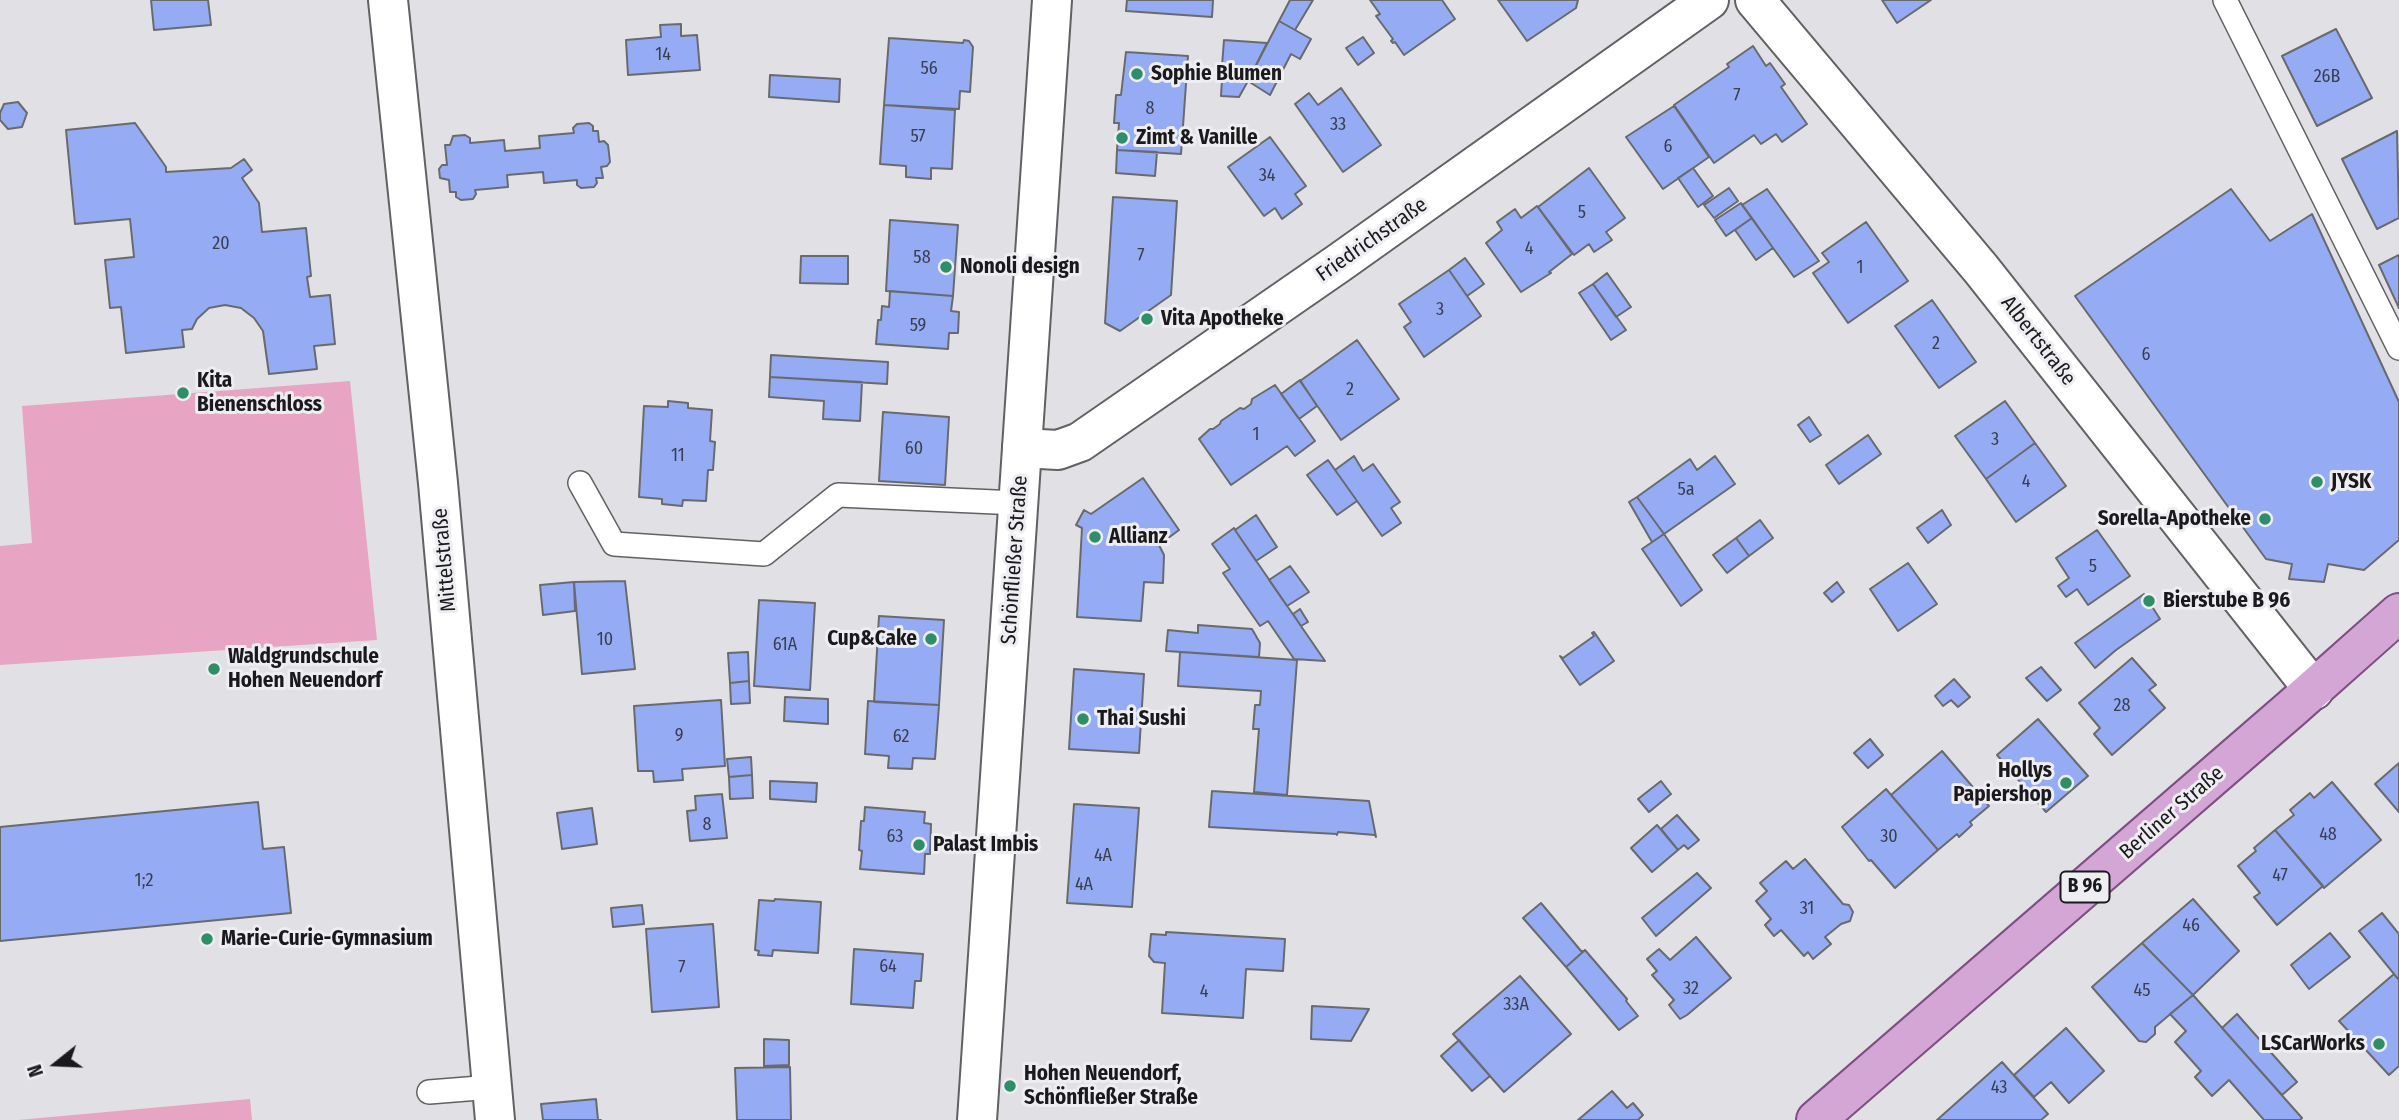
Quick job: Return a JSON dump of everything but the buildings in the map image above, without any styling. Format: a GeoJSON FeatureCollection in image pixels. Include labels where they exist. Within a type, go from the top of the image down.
{"type":"FeatureCollection","features":[{"type":"Feature","properties":{"kind":"main road","name":"Berliner Straße"},"geometry":{"type":"LineString","coordinates":[[1816,1120],[2314,690],[2399,613]]}},
{"type":"Feature","properties":{"kind":"street","name":"Mittelstraße"},"geometry":{"type":"LineString","coordinates":[[388,0],[438,483],[494,1103]]}},
{"type":"Feature","properties":{"kind":"street","name":"Schönfließer Straße"},"geometry":{"type":"LineString","coordinates":[[976,1120],[1052,0]]}},
{"type":"Feature","properties":{"kind":"street","name":"Friedrichstraße"},"geometry":{"type":"LineString","coordinates":[[1022,448],[1058,450],[1080,442],[1339,263],[1709,0]]}},
{"type":"Feature","properties":{"kind":"street","name":"Albertstraße"},"geometry":{"type":"LineString","coordinates":[[1755,0],[1981,269],[2314,690]]}},
{"type":"Feature","properties":{"kind":"lane"},"geometry":{"type":"LineString","coordinates":[[2225,0],[2399,348]]}},
{"type":"Feature","properties":{"kind":"lane"},"geometry":{"type":"LineString","coordinates":[[580,483],[614,544],[764,554],[838,495],[1018,503]]}},
{"type":"Feature","properties":{"kind":"lane"},"geometry":{"type":"LineString","coordinates":[[429,1092],[494,1103]]}},
{"type":"Feature","properties":{"kind":"shaded area"},"geometry":{"type":"Polygon","coordinates":[[[350,381],[377,640],[0,665],[0,546],[32,543],[22,406],[350,381]]]}},
{"type":"Feature","properties":{"kind":"shaded area"},"geometry":{"type":"Polygon","coordinates":[[[250,1099],[252,1120],[18,1120],[250,1099]]]}},
{"type":"Feature","properties":{"kind":"place","name":"Sophie Blumen"},"geometry":{"type":"Point","coordinates":[1137,74]}},
{"type":"Feature","properties":{"kind":"place","name":"Zimt & Vanille"},"geometry":{"type":"Point","coordinates":[1122,138]}},
{"type":"Feature","properties":{"kind":"place","name":"Nonoli design"},"geometry":{"type":"Point","coordinates":[946,267]}},
{"type":"Feature","properties":{"kind":"place","name":"Vita Apotheke"},"geometry":{"type":"Point","coordinates":[1147,319]}},
{"type":"Feature","properties":{"kind":"place","name":"Kita Bienenschloss"},"geometry":{"type":"Point","coordinates":[183,393]}},
{"type":"Feature","properties":{"kind":"place","name":"JYSK"},"geometry":{"type":"Point","coordinates":[2317,482]}},
{"type":"Feature","properties":{"kind":"place","name":"Sorella-Apotheke"},"geometry":{"type":"Point","coordinates":[2265,519]}},
{"type":"Feature","properties":{"kind":"place","name":"Allianz"},"geometry":{"type":"Point","coordinates":[1095,537]}},
{"type":"Feature","properties":{"kind":"place","name":"Bierstube B 96"},"geometry":{"type":"Point","coordinates":[2149,601]}},
{"type":"Feature","properties":{"kind":"place","name":"Cup&Cake"},"geometry":{"type":"Point","coordinates":[931,639]}},
{"type":"Feature","properties":{"kind":"place","name":"Waldgrundschule Hohen Neuendorf"},"geometry":{"type":"Point","coordinates":[214,669]}},
{"type":"Feature","properties":{"kind":"place","name":"Thai Sushi"},"geometry":{"type":"Point","coordinates":[1083,719]}},
{"type":"Feature","properties":{"kind":"place","name":"Hollys Papiershop"},"geometry":{"type":"Point","coordinates":[2066,783]}},
{"type":"Feature","properties":{"kind":"place","name":"Palast Imbis"},"geometry":{"type":"Point","coordinates":[919,845]}},
{"type":"Feature","properties":{"kind":"place","name":"Marie-Curie-Gymnasium"},"geometry":{"type":"Point","coordinates":[207,939]}},
{"type":"Feature","properties":{"kind":"place","name":"LSCarWorks"},"geometry":{"type":"Point","coordinates":[2379,1044]}},
{"type":"Feature","properties":{"kind":"place","name":"Hohen Neuendorf, Schönfließer Straße"},"geometry":{"type":"Point","coordinates":[1010,1086]}}]}
